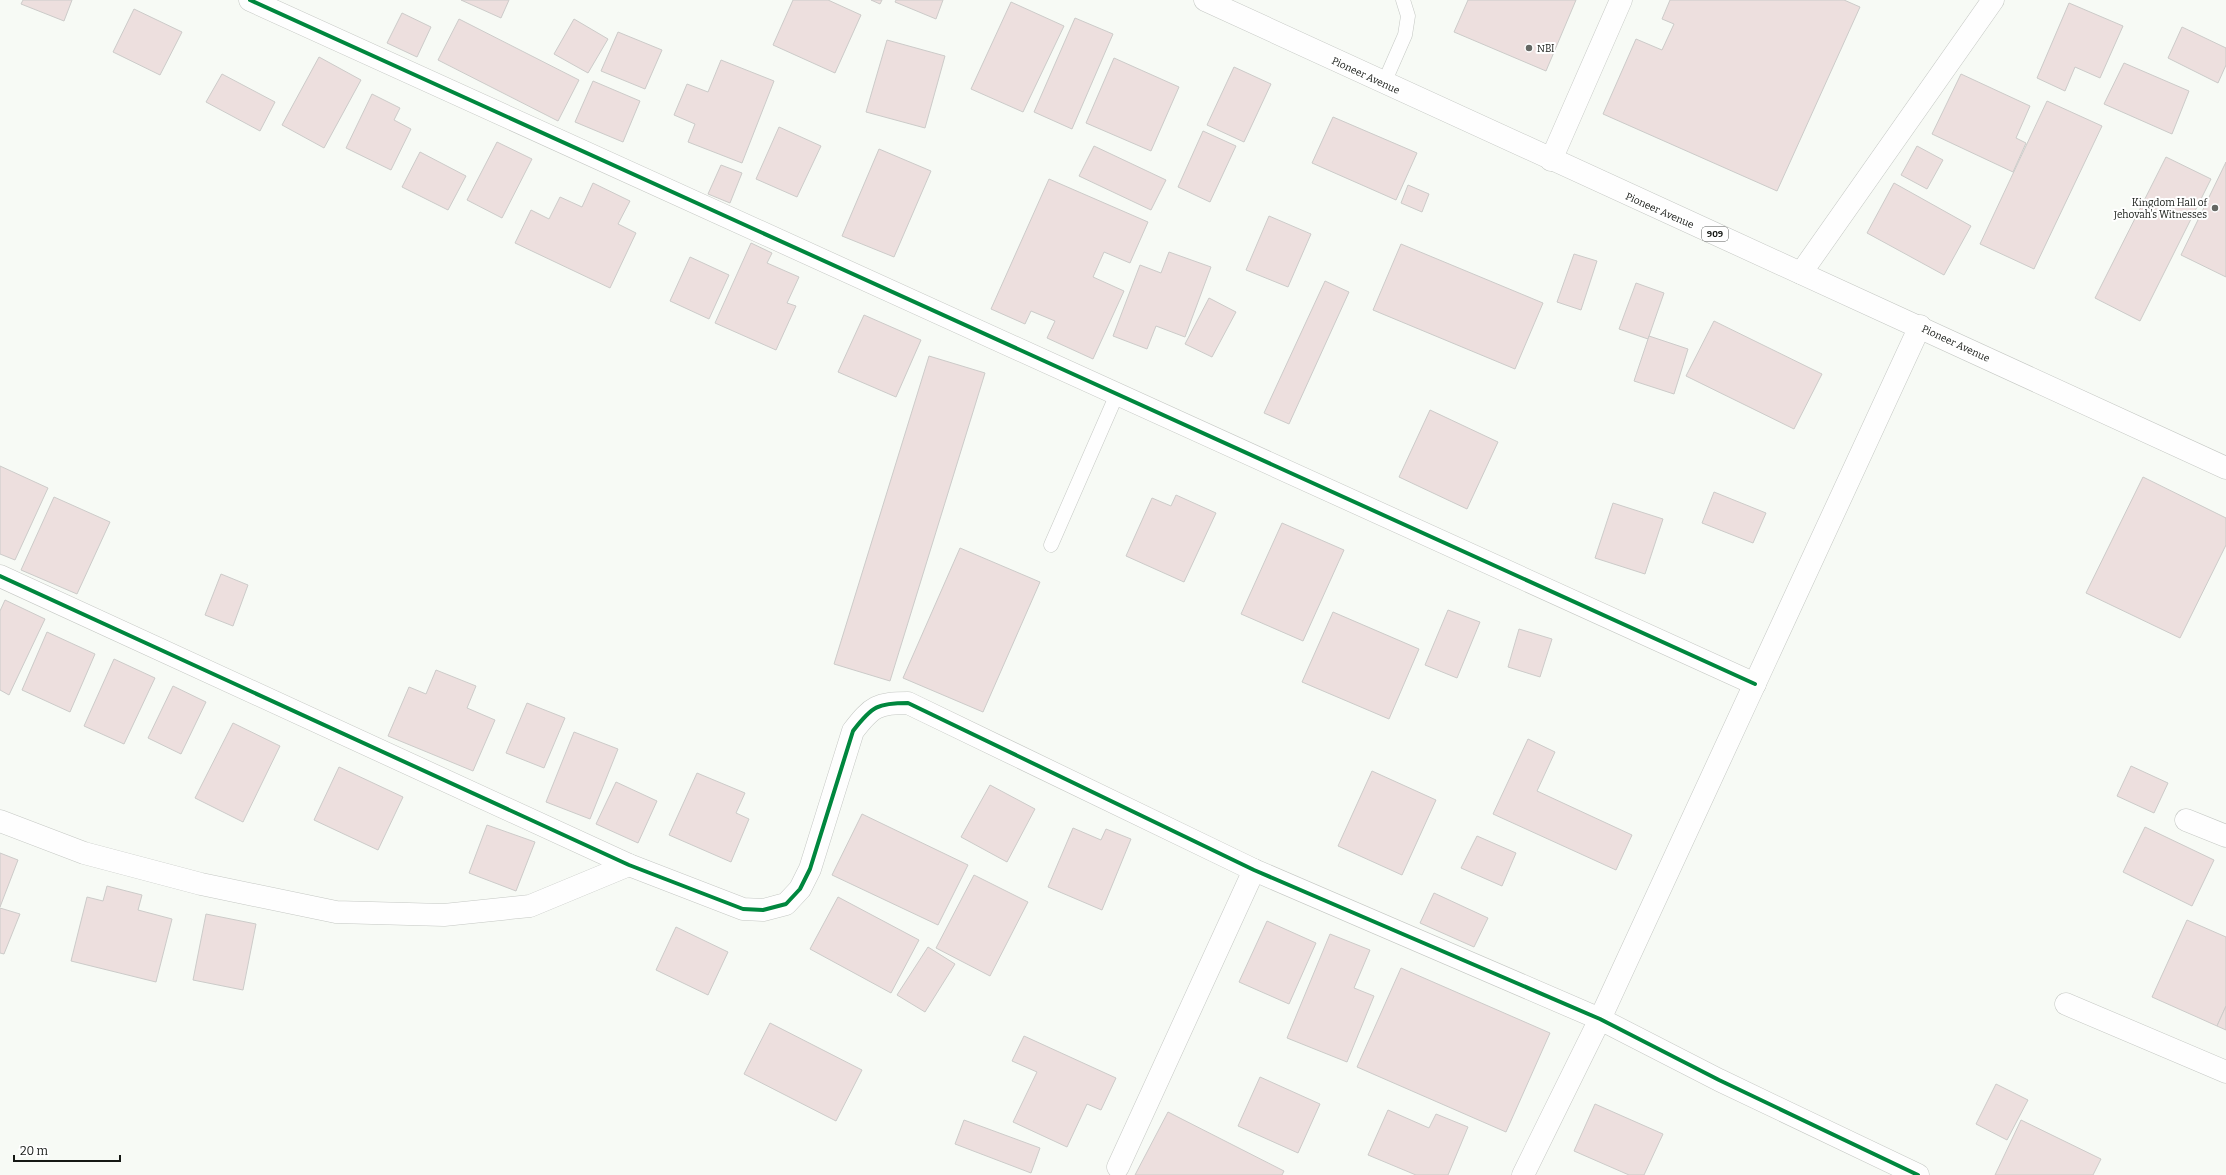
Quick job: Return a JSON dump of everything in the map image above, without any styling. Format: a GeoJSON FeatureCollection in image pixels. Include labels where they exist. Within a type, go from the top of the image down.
{"type":"FeatureCollection","features":[{"type":"Feature","properties":{"kind":"main road"},"geometry":{"type":"LineString","coordinates":[[250,0],[1755,684]]}},
{"type":"Feature","properties":{"kind":"main road","name":"Pioneer Avenue"},"geometry":{"type":"LineString","coordinates":[[1205,0],[1551,160],[1920,326],[2226,468]]}},
{"type":"Feature","properties":{"kind":"main road"},"geometry":{"type":"LineString","coordinates":[[1551,160],[1621,0]]}},
{"type":"Feature","properties":{"kind":"main road"},"geometry":{"type":"LineString","coordinates":[[1801,273],[1993,0]]}},
{"type":"Feature","properties":{"kind":"main road"},"geometry":{"type":"LineString","coordinates":[[1523,1175],[1600,1019],[1920,326]]}},
{"type":"Feature","properties":{"kind":"main road"},"geometry":{"type":"LineString","coordinates":[[0,576],[629,865],[743,909],[763,910],[786,904],[800,889],[810,869],[853,731],[866,713],[884,703],[908,703],[1254,870],[1600,1019],[1719,1080],[1918,1175]]}},
{"type":"Feature","properties":{"kind":"main road"},"geometry":{"type":"LineString","coordinates":[[0,820],[84,853],[201,884],[336,912],[444,915],[530,906],[629,865]]}},
{"type":"Feature","properties":{"kind":"main road"},"geometry":{"type":"LineString","coordinates":[[2186,820],[2226,836]]}},
{"type":"Feature","properties":{"kind":"main road"},"geometry":{"type":"LineString","coordinates":[[1118,1167],[1254,870]]}},
{"type":"Feature","properties":{"kind":"main road"},"geometry":{"type":"LineString","coordinates":[[2066,1004],[2226,1072]]}},
{"type":"Feature","properties":{"kind":"lane"},"geometry":{"type":"LineString","coordinates":[[1384,83],[1405,35],[1408,16],[1403,0]]}},
{"type":"Feature","properties":{"kind":"lane"},"geometry":{"type":"LineString","coordinates":[[1051,545],[1117,394]]}},
{"type":"Feature","properties":{"kind":"building"},"geometry":{"type":"Polygon","coordinates":[[[23,0],[72,0],[64,21],[21,4],[23,0]]]}},
{"type":"Feature","properties":{"kind":"building"},"geometry":{"type":"Polygon","coordinates":[[[461,0],[509,0],[501,18],[461,0]]]}},
{"type":"Feature","properties":{"kind":"building"},"geometry":{"type":"Polygon","coordinates":[[[793,0],[828,0],[861,15],[835,73],[773,45],[793,0]]]}},
{"type":"Feature","properties":{"kind":"building"},"geometry":{"type":"Polygon","coordinates":[[[871,0],[882,0],[880,4],[871,0]]]}},
{"type":"Feature","properties":{"kind":"building"},"geometry":{"type":"Polygon","coordinates":[[[896,0],[943,0],[936,19],[895,2],[896,0]]]}},
{"type":"Feature","properties":{"kind":"building"},"geometry":{"type":"Polygon","coordinates":[[[1468,0],[1576,0],[1546,71],[1454,32],[1468,0]]]}},
{"type":"Feature","properties":{"kind":"building"},"geometry":{"type":"Polygon","coordinates":[[[1670,0],[1844,0],[1860,7],[1777,191],[1603,114],[1636,39],[1662,50],[1674,24],[1662,19],[1670,0]]]}},
{"type":"Feature","properties":{"kind":"building"},"geometry":{"type":"Polygon","coordinates":[[[1011,2],[1064,26],[1023,112],[971,89],[1011,2]]]}},
{"type":"Feature","properties":{"kind":"building"},"geometry":{"type":"Polygon","coordinates":[[[2069,3],[2123,26],[2100,78],[2075,67],[2065,91],[2037,78],[2069,3]]]}},
{"type":"Feature","properties":{"kind":"building"},"geometry":{"type":"Polygon","coordinates":[[[134,9],[182,32],[160,75],[113,52],[134,9]]]}},
{"type":"Feature","properties":{"kind":"building"},"geometry":{"type":"Polygon","coordinates":[[[402,13],[431,27],[417,57],[387,43],[402,13]]]}},
{"type":"Feature","properties":{"kind":"building"},"geometry":{"type":"Polygon","coordinates":[[[1075,18],[1113,34],[1072,129],[1034,112],[1075,18]]]}},
{"type":"Feature","properties":{"kind":"building"},"geometry":{"type":"Polygon","coordinates":[[[459,19],[579,80],[558,121],[438,60],[459,19]]]}},
{"type":"Feature","properties":{"kind":"building"},"geometry":{"type":"Polygon","coordinates":[[[574,19],[608,39],[588,73],[554,54],[574,19]]]}},
{"type":"Feature","properties":{"kind":"building"},"geometry":{"type":"Polygon","coordinates":[[[2182,27],[2226,48],[2226,65],[2218,83],[2168,58],[2182,27]]]}},
{"type":"Feature","properties":{"kind":"building"},"geometry":{"type":"Polygon","coordinates":[[[618,32],[662,50],[645,89],[601,71],[618,32]]]}},
{"type":"Feature","properties":{"kind":"building"},"geometry":{"type":"Polygon","coordinates":[[[887,40],[945,56],[925,128],[866,112],[887,40]]]}},
{"type":"Feature","properties":{"kind":"building"},"geometry":{"type":"Polygon","coordinates":[[[319,57],[361,80],[324,148],[282,125],[319,57]]]}},
{"type":"Feature","properties":{"kind":"building"},"geometry":{"type":"Polygon","coordinates":[[[1114,58],[1179,87],[1151,151],[1086,123],[1114,58]]]}},
{"type":"Feature","properties":{"kind":"building"},"geometry":{"type":"Polygon","coordinates":[[[721,60],[774,81],[742,163],[688,142],[695,124],[674,115],[687,84],[708,92],[721,60]]]}},
{"type":"Feature","properties":{"kind":"building"},"geometry":{"type":"Polygon","coordinates":[[[2124,63],[2189,91],[2172,134],[2104,104],[2124,63]]]}},
{"type":"Feature","properties":{"kind":"building"},"geometry":{"type":"Polygon","coordinates":[[[1234,67],[1271,84],[1244,142],[1207,125],[1234,67]]]}},
{"type":"Feature","properties":{"kind":"building"},"geometry":{"type":"Polygon","coordinates":[[[222,74],[275,102],[260,131],[206,102],[222,74]]]}},
{"type":"Feature","properties":{"kind":"building"},"geometry":{"type":"Polygon","coordinates":[[[1961,74],[2030,106],[2016,138],[2026,143],[2013,172],[1932,134],[1961,74]]]}},
{"type":"Feature","properties":{"kind":"building"},"geometry":{"type":"Polygon","coordinates":[[[593,81],[640,101],[623,142],[575,122],[593,81]]]}},
{"type":"Feature","properties":{"kind":"building"},"geometry":{"type":"Polygon","coordinates":[[[372,94],[400,108],[394,120],[411,129],[391,170],[346,148],[372,94]]]}},
{"type":"Feature","properties":{"kind":"building"},"geometry":{"type":"Polygon","coordinates":[[[2047,101],[2102,126],[2034,269],[1980,244],[2047,101]]]}},
{"type":"Feature","properties":{"kind":"building"},"geometry":{"type":"Polygon","coordinates":[[[1333,117],[1417,153],[1396,200],[1312,163],[1333,117]]]}},
{"type":"Feature","properties":{"kind":"building"},"geometry":{"type":"Polygon","coordinates":[[[779,127],[821,146],[797,197],[756,179],[779,127]]]}},
{"type":"Feature","properties":{"kind":"building"},"geometry":{"type":"Polygon","coordinates":[[[1203,131],[1236,146],[1210,202],[1178,187],[1203,131]]]}},
{"type":"Feature","properties":{"kind":"building"},"geometry":{"type":"Polygon","coordinates":[[[497,142],[532,159],[502,218],[467,200],[497,142]]]}},
{"type":"Feature","properties":{"kind":"building"},"geometry":{"type":"Polygon","coordinates":[[[1094,146],[1166,180],[1151,210],[1079,176],[1094,146]]]}},
{"type":"Feature","properties":{"kind":"building"},"geometry":{"type":"Polygon","coordinates":[[[1917,146],[1943,160],[1927,189],[1901,175],[1917,146]]]}},
{"type":"Feature","properties":{"kind":"building"},"geometry":{"type":"Polygon","coordinates":[[[879,149],[931,171],[894,257],[842,236],[879,149]]]}},
{"type":"Feature","properties":{"kind":"building"},"geometry":{"type":"Polygon","coordinates":[[[420,152],[466,176],[448,210],[402,187],[420,152]]]}},
{"type":"Feature","properties":{"kind":"building"},"geometry":{"type":"Polygon","coordinates":[[[2166,157],[2211,179],[2140,321],[2095,298],[2166,157]]]}},
{"type":"Feature","properties":{"kind":"building","name":"Kingdom Hall of Jehovah's Witnesses"},"geometry":{"type":"Polygon","coordinates":[[[2226,162],[2226,277],[2181,255],[2226,162]]]}},
{"type":"Feature","properties":{"kind":"building"},"geometry":{"type":"Polygon","coordinates":[[[721,165],[742,173],[730,203],[708,194],[721,165]]]}},
{"type":"Feature","properties":{"kind":"building"},"geometry":{"type":"Polygon","coordinates":[[[1049,179],[1148,222],[1130,263],[1104,252],[1093,277],[1124,291],[1093,359],[1047,338],[1055,321],[1031,311],[1025,324],[991,309],[1049,179]]]}},
{"type":"Feature","properties":{"kind":"building"},"geometry":{"type":"Polygon","coordinates":[[[593,183],[630,201],[618,224],[636,233],[610,288],[515,243],[531,210],[549,219],[560,197],[582,207],[593,183]]]}},
{"type":"Feature","properties":{"kind":"building"},"geometry":{"type":"Polygon","coordinates":[[[1894,183],[1971,226],[1944,275],[1867,233],[1894,183]]]}},
{"type":"Feature","properties":{"kind":"building"},"geometry":{"type":"Polygon","coordinates":[[[1408,185],[1429,194],[1422,212],[1401,203],[1408,185]]]}},
{"type":"Feature","properties":{"kind":"building"},"geometry":{"type":"Polygon","coordinates":[[[1269,216],[1311,234],[1288,287],[1246,270],[1269,216]]]}},
{"type":"Feature","properties":{"kind":"building"},"geometry":{"type":"Polygon","coordinates":[[[751,243],[772,253],[767,263],[799,277],[787,303],[796,306],[776,350],[715,323],[751,243]]]}},
{"type":"Feature","properties":{"kind":"building"},"geometry":{"type":"Polygon","coordinates":[[[1401,244],[1543,303],[1515,369],[1373,310],[1401,244]]]}},
{"type":"Feature","properties":{"kind":"building"},"geometry":{"type":"Polygon","coordinates":[[[1169,252],[1211,267],[1185,337],[1156,326],[1147,349],[1113,336],[1140,265],[1161,273],[1169,252]]]}},
{"type":"Feature","properties":{"kind":"building"},"geometry":{"type":"Polygon","coordinates":[[[1574,254],[1597,261],[1581,310],[1557,302],[1574,254]]]}},
{"type":"Feature","properties":{"kind":"building"},"geometry":{"type":"Polygon","coordinates":[[[690,257],[729,275],[709,319],[670,301],[690,257]]]}},
{"type":"Feature","properties":{"kind":"building"},"geometry":{"type":"Polygon","coordinates":[[[1325,281],[1349,292],[1289,424],[1264,413],[1325,281]]]}},
{"type":"Feature","properties":{"kind":"building"},"geometry":{"type":"Polygon","coordinates":[[[1636,283],[1664,293],[1648,339],[1619,329],[1636,283]]]}},
{"type":"Feature","properties":{"kind":"building"},"geometry":{"type":"Polygon","coordinates":[[[1209,298],[1236,312],[1212,357],[1185,344],[1209,298]]]}},
{"type":"Feature","properties":{"kind":"building"},"geometry":{"type":"Polygon","coordinates":[[[864,315],[921,340],[896,397],[838,372],[864,315]]]}},
{"type":"Feature","properties":{"kind":"building"},"geometry":{"type":"Polygon","coordinates":[[[1714,321],[1822,374],[1794,429],[1686,376],[1714,321]]]}},
{"type":"Feature","properties":{"kind":"building"},"geometry":{"type":"Polygon","coordinates":[[[1649,336],[1688,349],[1674,394],[1634,381],[1649,336]]]}},
{"type":"Feature","properties":{"kind":"building"},"geometry":{"type":"Polygon","coordinates":[[[929,356],[985,373],[890,681],[834,664],[929,356]]]}},
{"type":"Feature","properties":{"kind":"building"},"geometry":{"type":"Polygon","coordinates":[[[1430,410],[1498,442],[1467,509],[1399,477],[1430,410]]]}},
{"type":"Feature","properties":{"kind":"building"},"geometry":{"type":"Polygon","coordinates":[[[0,466],[48,488],[15,560],[0,554],[0,466]]]}},
{"type":"Feature","properties":{"kind":"building"},"geometry":{"type":"Polygon","coordinates":[[[2143,477],[2226,518],[2226,545],[2180,638],[2086,593],[2143,477]]]}},
{"type":"Feature","properties":{"kind":"building"},"geometry":{"type":"Polygon","coordinates":[[[1714,492],[1766,513],[1753,543],[1702,523],[1714,492]]]}},
{"type":"Feature","properties":{"kind":"building"},"geometry":{"type":"Polygon","coordinates":[[[1176,495],[1216,513],[1184,582],[1126,556],[1152,498],[1171,506],[1176,495]]]}},
{"type":"Feature","properties":{"kind":"building"},"geometry":{"type":"Polygon","coordinates":[[[54,497],[110,522],[77,594],[21,570],[54,497]]]}},
{"type":"Feature","properties":{"kind":"building"},"geometry":{"type":"Polygon","coordinates":[[[1613,503],[1663,519],[1645,574],[1595,558],[1613,503]]]}},
{"type":"Feature","properties":{"kind":"building"},"geometry":{"type":"Polygon","coordinates":[[[1282,523],[1344,550],[1303,641],[1241,614],[1282,523]]]}},
{"type":"Feature","properties":{"kind":"building"},"geometry":{"type":"Polygon","coordinates":[[[960,548],[1040,582],[983,712],[903,678],[960,548]]]}},
{"type":"Feature","properties":{"kind":"building"},"geometry":{"type":"Polygon","coordinates":[[[221,574],[248,585],[233,626],[205,615],[221,574]]]}},
{"type":"Feature","properties":{"kind":"building"},"geometry":{"type":"Polygon","coordinates":[[[5,600],[45,619],[9,695],[0,690],[0,611],[5,600]]]}},
{"type":"Feature","properties":{"kind":"building"},"geometry":{"type":"Polygon","coordinates":[[[1448,610],[1480,622],[1457,678],[1425,665],[1448,610]]]}},
{"type":"Feature","properties":{"kind":"building"},"geometry":{"type":"Polygon","coordinates":[[[1333,612],[1419,649],[1389,719],[1302,682],[1333,612]]]}},
{"type":"Feature","properties":{"kind":"building"},"geometry":{"type":"Polygon","coordinates":[[[1519,629],[1552,639],[1540,677],[1508,667],[1519,629]]]}},
{"type":"Feature","properties":{"kind":"building"},"geometry":{"type":"Polygon","coordinates":[[[47,632],[95,654],[70,712],[22,690],[47,632]]]}},
{"type":"Feature","properties":{"kind":"building"},"geometry":{"type":"Polygon","coordinates":[[[114,659],[155,678],[124,744],[84,726],[114,659]]]}},
{"type":"Feature","properties":{"kind":"building"},"geometry":{"type":"Polygon","coordinates":[[[436,670],[476,686],[467,708],[495,720],[473,771],[388,736],[409,687],[426,694],[436,670]]]}},
{"type":"Feature","properties":{"kind":"building"},"geometry":{"type":"Polygon","coordinates":[[[173,686],[206,702],[181,754],[148,738],[173,686]]]}},
{"type":"Feature","properties":{"kind":"building"},"geometry":{"type":"Polygon","coordinates":[[[527,703],[565,718],[544,768],[506,753],[527,703]]]}},
{"type":"Feature","properties":{"kind":"building"},"geometry":{"type":"Polygon","coordinates":[[[233,723],[280,746],[243,822],[195,798],[233,723]]]}},
{"type":"Feature","properties":{"kind":"building"},"geometry":{"type":"Polygon","coordinates":[[[574,732],[618,749],[590,819],[546,802],[574,732]]]}},
{"type":"Feature","properties":{"kind":"building"},"geometry":{"type":"Polygon","coordinates":[[[1528,739],[1555,752],[1537,791],[1632,835],[1616,870],[1493,814],[1528,739]]]}},
{"type":"Feature","properties":{"kind":"building"},"geometry":{"type":"Polygon","coordinates":[[[2131,766],[2168,783],[2154,813],[2117,796],[2131,766]]]}},
{"type":"Feature","properties":{"kind":"building"},"geometry":{"type":"Polygon","coordinates":[[[339,767],[403,797],[378,850],[314,820],[339,767]]]}},
{"type":"Feature","properties":{"kind":"building"},"geometry":{"type":"Polygon","coordinates":[[[1372,771],[1436,800],[1402,875],[1338,846],[1372,771]]]}},
{"type":"Feature","properties":{"kind":"building"},"geometry":{"type":"Polygon","coordinates":[[[697,773],[745,793],[736,813],[749,819],[731,862],[669,835],[697,773]]]}},
{"type":"Feature","properties":{"kind":"building"},"geometry":{"type":"Polygon","coordinates":[[[616,782],[657,801],[638,843],[596,824],[616,782]]]}},
{"type":"Feature","properties":{"kind":"building"},"geometry":{"type":"Polygon","coordinates":[[[990,785],[1035,809],[1007,862],[961,837],[990,785]]]}},
{"type":"Feature","properties":{"kind":"building"},"geometry":{"type":"Polygon","coordinates":[[[862,814],[968,865],[938,925],[832,875],[862,814]]]}},
{"type":"Feature","properties":{"kind":"building"},"geometry":{"type":"Polygon","coordinates":[[[487,825],[535,842],[516,891],[469,873],[487,825]]]}},
{"type":"Feature","properties":{"kind":"building"},"geometry":{"type":"Polygon","coordinates":[[[2145,827],[2214,860],[2192,906],[2123,872],[2145,827]]]}},
{"type":"Feature","properties":{"kind":"building"},"geometry":{"type":"Polygon","coordinates":[[[1073,828],[1101,840],[1106,829],[1131,839],[1102,910],[1048,887],[1073,828]]]}},
{"type":"Feature","properties":{"kind":"building"},"geometry":{"type":"Polygon","coordinates":[[[1477,836],[1516,853],[1502,886],[1461,868],[1477,836]]]}},
{"type":"Feature","properties":{"kind":"building"},"geometry":{"type":"Polygon","coordinates":[[[0,853],[18,860],[0,907],[0,853]]]}},
{"type":"Feature","properties":{"kind":"building"},"geometry":{"type":"Polygon","coordinates":[[[974,875],[1028,902],[990,976],[936,948],[974,875]]]}},
{"type":"Feature","properties":{"kind":"building"},"geometry":{"type":"Polygon","coordinates":[[[107,886],[142,895],[138,910],[172,919],[156,982],[71,961],[87,897],[103,901],[107,886]]]}},
{"type":"Feature","properties":{"kind":"building"},"geometry":{"type":"Polygon","coordinates":[[[1434,893],[1488,918],[1474,947],[1420,923],[1434,893]]]}},
{"type":"Feature","properties":{"kind":"building"},"geometry":{"type":"Polygon","coordinates":[[[838,897],[919,940],[891,993],[810,949],[838,897]]]}},
{"type":"Feature","properties":{"kind":"building"},"geometry":{"type":"Polygon","coordinates":[[[0,908],[20,914],[4,954],[0,953],[0,908]]]}},
{"type":"Feature","properties":{"kind":"building"},"geometry":{"type":"Polygon","coordinates":[[[206,914],[256,924],[243,990],[193,980],[206,914]]]}},
{"type":"Feature","properties":{"kind":"building"},"geometry":{"type":"Polygon","coordinates":[[[2187,920],[2226,937],[2226,1006],[2217,1026],[2152,997],[2187,920]]]}},
{"type":"Feature","properties":{"kind":"building"},"geometry":{"type":"Polygon","coordinates":[[[1267,921],[1316,943],[1289,1004],[1239,982],[1267,921]]]}},
{"type":"Feature","properties":{"kind":"building"},"geometry":{"type":"Polygon","coordinates":[[[676,927],[728,952],[708,995],[656,970],[676,927]]]}},
{"type":"Feature","properties":{"kind":"building"},"geometry":{"type":"Polygon","coordinates":[[[1330,934],[1370,950],[1354,988],[1374,996],[1347,1062],[1287,1038],[1330,934]]]}},
{"type":"Feature","properties":{"kind":"building"},"geometry":{"type":"Polygon","coordinates":[[[928,947],[955,964],[925,1012],[897,995],[928,947]]]}},
{"type":"Feature","properties":{"kind":"building"},"geometry":{"type":"Polygon","coordinates":[[[1401,968],[1550,1033],[1506,1132],[1357,1067],[1401,968]]]}},
{"type":"Feature","properties":{"kind":"building"},"geometry":{"type":"Polygon","coordinates":[[[2226,1006],[2226,1030],[2217,1026],[2226,1006]]]}},
{"type":"Feature","properties":{"kind":"building"},"geometry":{"type":"Polygon","coordinates":[[[770,1023],[862,1070],[836,1121],[744,1074],[770,1023]]]}},
{"type":"Feature","properties":{"kind":"building"},"geometry":{"type":"Polygon","coordinates":[[[1024,1036],[1116,1078],[1101,1110],[1087,1104],[1067,1147],[1013,1122],[1037,1072],[1012,1061],[1024,1036]]]}},
{"type":"Feature","properties":{"kind":"building"},"geometry":{"type":"Polygon","coordinates":[[[1260,1077],[1320,1104],[1298,1153],[1238,1126],[1260,1077]]]}},
{"type":"Feature","properties":{"kind":"building"},"geometry":{"type":"Polygon","coordinates":[[[1996,1084],[2028,1100],[2007,1140],[1976,1124],[1996,1084]]]}},
{"type":"Feature","properties":{"kind":"building"},"geometry":{"type":"Polygon","coordinates":[[[1595,1104],[1663,1134],[1644,1175],[1629,1175],[1574,1151],[1595,1104]]]}},
{"type":"Feature","properties":{"kind":"building"},"geometry":{"type":"Polygon","coordinates":[[[1388,1110],[1429,1128],[1436,1114],[1468,1127],[1448,1175],[1416,1175],[1368,1155],[1388,1110]]]}},
{"type":"Feature","properties":{"kind":"building"},"geometry":{"type":"Polygon","coordinates":[[[1168,1112],[1284,1171],[1282,1175],[1135,1175],[1168,1112]]]}},
{"type":"Feature","properties":{"kind":"building"},"geometry":{"type":"Polygon","coordinates":[[[964,1120],[1040,1148],[1031,1173],[955,1144],[964,1120]]]}},
{"type":"Feature","properties":{"kind":"building"},"geometry":{"type":"Polygon","coordinates":[[[2021,1120],[2101,1159],[2093,1175],[1995,1175],[2021,1120]]]}},
{"type":"Feature","properties":{"kind":"cycle path"},"geometry":{"type":"LineString","coordinates":[[250,0],[1755,684]]}},
{"type":"Feature","properties":{"kind":"cycle path"},"geometry":{"type":"LineString","coordinates":[[0,576],[629,865],[743,909],[763,910],[786,904],[800,889],[810,869],[853,731],[865,716],[876,708],[882,705],[908,703],[1254,870],[1600,1019],[1719,1080],[1918,1175]]}},
{"type":"Feature","properties":{"kind":"place","name":"NBI"},"geometry":{"type":"Point","coordinates":[1529,48]}},
{"type":"Feature","properties":{"kind":"place","name":"Kingdom Hall of Jehovah's Witnesses"},"geometry":{"type":"Point","coordinates":[2215,208]}}]}
